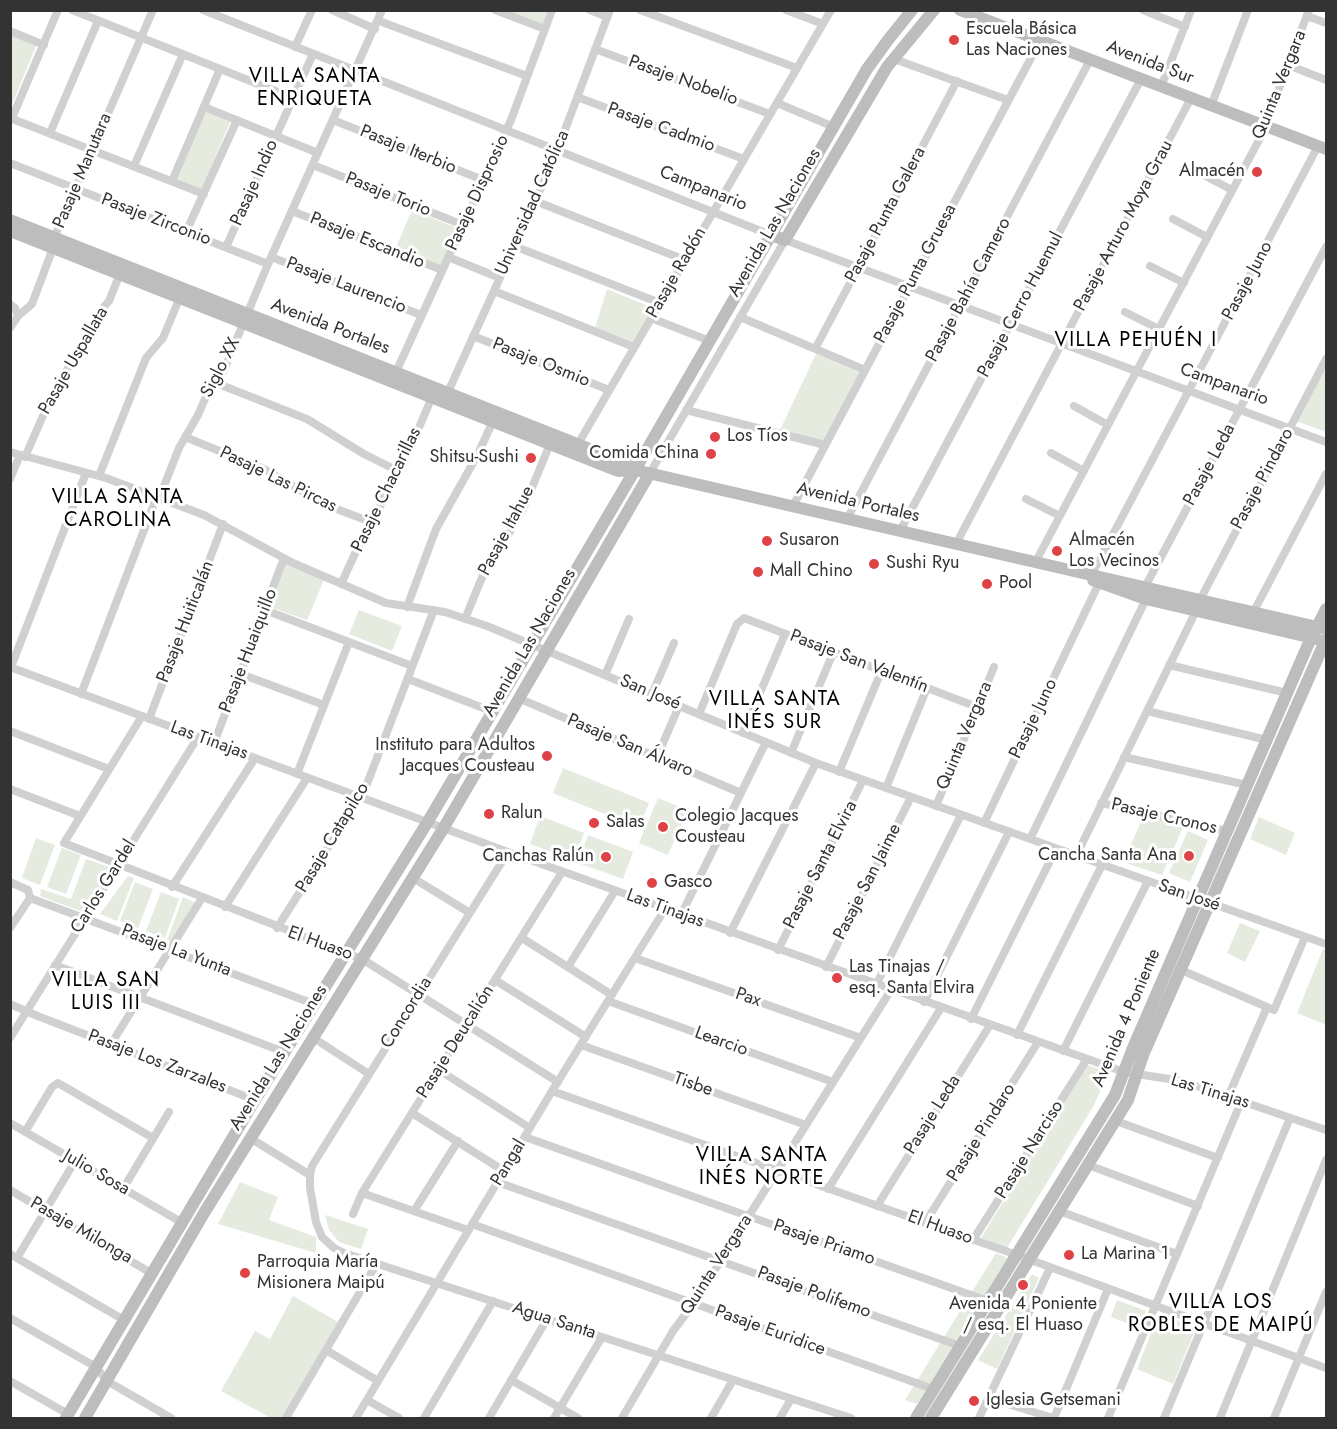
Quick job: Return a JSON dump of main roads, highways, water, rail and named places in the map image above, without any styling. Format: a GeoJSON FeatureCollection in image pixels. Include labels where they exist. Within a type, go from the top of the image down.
{"type":"FeatureCollection","features":[{"type":"Feature","properties":{"kind":"place","name":"Escuela Básica Las Naciones"},"geometry":{"type":"Point","coordinates":[954,40]}},
{"type":"Feature","properties":{"kind":"place","name":"Almacén"},"geometry":{"type":"Point","coordinates":[1257,172]}},
{"type":"Feature","properties":{"kind":"place","name":"Los Tíos"},"geometry":{"type":"Point","coordinates":[715,437]}},
{"type":"Feature","properties":{"kind":"place","name":"Comida China"},"geometry":{"type":"Point","coordinates":[711,454]}},
{"type":"Feature","properties":{"kind":"place","name":"Shitsu-Sushi"},"geometry":{"type":"Point","coordinates":[531,458]}},
{"type":"Feature","properties":{"kind":"place","name":"Susaron"},"geometry":{"type":"Point","coordinates":[767,541]}},
{"type":"Feature","properties":{"kind":"place","name":"Almacén Los Vecinos"},"geometry":{"type":"Point","coordinates":[1057,551]}},
{"type":"Feature","properties":{"kind":"place","name":"Sushi Ryu"},"geometry":{"type":"Point","coordinates":[874,564]}},
{"type":"Feature","properties":{"kind":"place","name":"Mall Chino"},"geometry":{"type":"Point","coordinates":[758,572]}},
{"type":"Feature","properties":{"kind":"place","name":"Pool"},"geometry":{"type":"Point","coordinates":[987,584]}},
{"type":"Feature","properties":{"kind":"place","name":"Instituto para Adultos Jacques Cousteau"},"geometry":{"type":"Point","coordinates":[547,756]}},
{"type":"Feature","properties":{"kind":"place","name":"Ralun"},"geometry":{"type":"Point","coordinates":[489,814]}},
{"type":"Feature","properties":{"kind":"place","name":"Salas"},"geometry":{"type":"Point","coordinates":[594,823]}},
{"type":"Feature","properties":{"kind":"place","name":"Colegio Jacques Cousteau"},"geometry":{"type":"Point","coordinates":[663,827]}},
{"type":"Feature","properties":{"kind":"place","name":"Cancha Santa Ana"},"geometry":{"type":"Point","coordinates":[1189,856]}},
{"type":"Feature","properties":{"kind":"place","name":"Canchas Ralún"},"geometry":{"type":"Point","coordinates":[606,857]}},
{"type":"Feature","properties":{"kind":"place","name":"Gasco"},"geometry":{"type":"Point","coordinates":[652,883]}},
{"type":"Feature","properties":{"kind":"place","name":"Las Tinajas / esq. Santa Elvira"},"geometry":{"type":"Point","coordinates":[837,978]}},
{"type":"Feature","properties":{"kind":"place","name":"La Marina 1"},"geometry":{"type":"Point","coordinates":[1069,1255]}},
{"type":"Feature","properties":{"kind":"place","name":"Parroquia María Misionera Maipú"},"geometry":{"type":"Point","coordinates":[245,1273]}},
{"type":"Feature","properties":{"kind":"place","name":"Avenida 4 Poniente / esq. El Huaso"},"geometry":{"type":"Point","coordinates":[1023,1285]}},
{"type":"Feature","properties":{"kind":"place","name":"Iglesia Getsemani"},"geometry":{"type":"Point","coordinates":[974,1401]}},
{"type":"Feature","properties":{"kind":"district","name":"VILLA SANTA ENRIQUETA"},"geometry":{"type":"Point","coordinates":[315,88]}},
{"type":"Feature","properties":{"kind":"district","name":"VILLA PEHUÉN I"},"geometry":{"type":"Point","coordinates":[1136,341]}},
{"type":"Feature","properties":{"kind":"district","name":"VILLA SANTA CAROLINA"},"geometry":{"type":"Point","coordinates":[118,510]}},
{"type":"Feature","properties":{"kind":"district","name":"VILLA SANTA INÉS SUR"},"geometry":{"type":"Point","coordinates":[775,712]}},
{"type":"Feature","properties":{"kind":"district","name":"VILLA SAN LUIS III"},"geometry":{"type":"Point","coordinates":[106,992]}},
{"type":"Feature","properties":{"kind":"district","name":"VILLA SANTA INÉS NORTE"},"geometry":{"type":"Point","coordinates":[762,1168]}},
{"type":"Feature","properties":{"kind":"district","name":"VILLA LOS ROBLES DE MAIPÚ"},"geometry":{"type":"Point","coordinates":[1221,1314]}}]}
